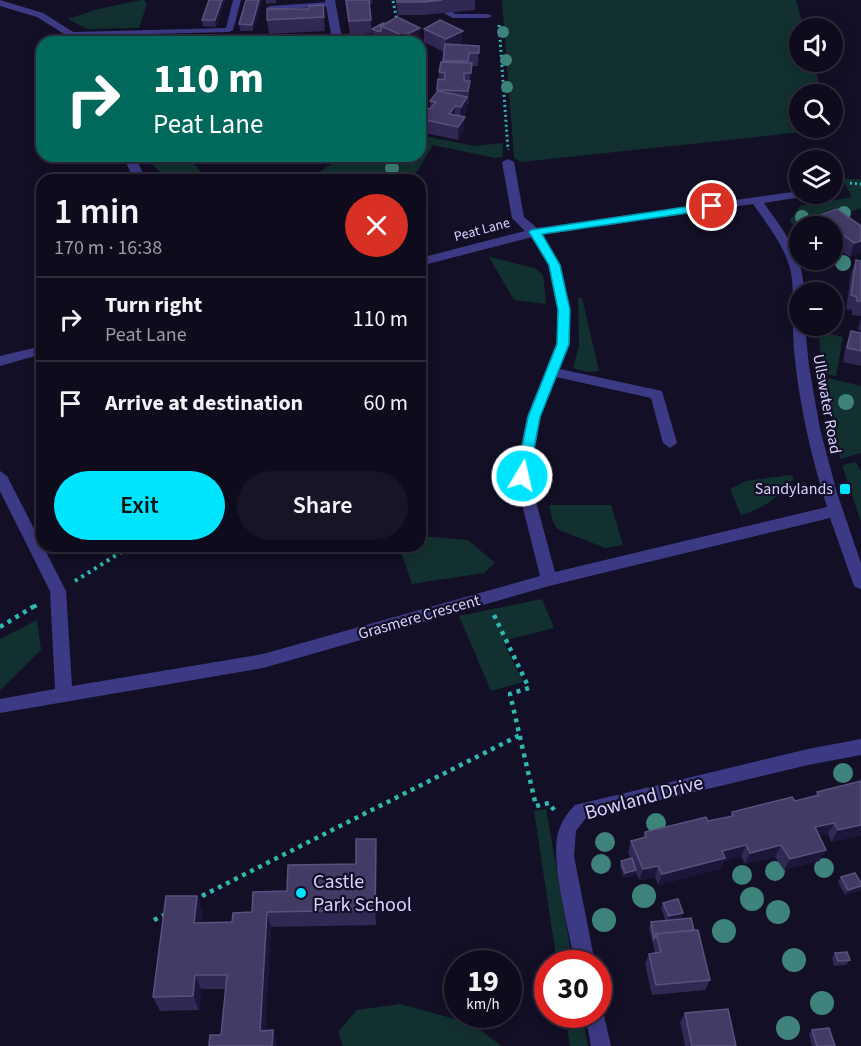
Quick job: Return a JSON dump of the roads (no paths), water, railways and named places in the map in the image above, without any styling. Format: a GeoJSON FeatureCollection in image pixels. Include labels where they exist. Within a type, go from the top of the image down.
{"type":"FeatureCollection","features":[{"type":"Feature","properties":{"kind":"street"},"geometry":{"type":"LineString","coordinates":[[330,2],[337,36]]}},
{"type":"Feature","properties":{"kind":"street"},"geometry":{"type":"LineString","coordinates":[[0,3],[40,15],[77,36]]}},
{"type":"Feature","properties":{"kind":"street"},"geometry":{"type":"LineString","coordinates":[[508,162],[518,218],[535,232],[554,265],[564,310],[563,344],[534,417],[522,476],[549,580]]}},
{"type":"Feature","properties":{"kind":"street","name":"Peat Lane"},"geometry":{"type":"LineString","coordinates":[[426,260],[535,232],[789,196]]}},
{"type":"Feature","properties":{"kind":"street","name":"Ullswater Road"},"geometry":{"type":"LineString","coordinates":[[756,200],[784,240],[797,271],[798,334],[818,450],[835,511],[861,583]]}},
{"type":"Feature","properties":{"kind":"street"},"geometry":{"type":"LineString","coordinates":[[0,361],[36,352]]}},
{"type":"Feature","properties":{"kind":"street"},"geometry":{"type":"LineString","coordinates":[[552,372],[657,394],[670,443]]}},
{"type":"Feature","properties":{"kind":"street"},"geometry":{"type":"LineString","coordinates":[[0,476],[36,547]]}},
{"type":"Feature","properties":{"kind":"street","name":"Grasmere Crescent"},"geometry":{"type":"LineString","coordinates":[[0,706],[64,693],[262,661],[549,580],[835,511]]}},
{"type":"Feature","properties":{"kind":"street"},"geometry":{"type":"LineString","coordinates":[[38,552],[58,591],[64,693]]}},
{"type":"Feature","properties":{"kind":"street","name":"Bowland Drive"},"geometry":{"type":"LineString","coordinates":[[583,950],[565,847],[569,822],[581,811],[808,757],[861,747]]}},
{"type":"Feature","properties":{"kind":"street"},"geometry":{"type":"LineString","coordinates":[[598,1028],[601,1046]]}},
{"type":"Feature","properties":{"kind":"lane"},"geometry":{"type":"LineString","coordinates":[[74,33],[229,30],[237,0]]}},
{"type":"Feature","properties":{"kind":"lane"},"geometry":{"type":"LineString","coordinates":[[270,8],[330,2]]}},
{"type":"Feature","properties":{"kind":"lane"},"geometry":{"type":"LineString","coordinates":[[448,7],[453,16],[488,16]]}},
{"type":"Feature","properties":{"kind":"place","name":"Sandylands"},"geometry":{"type":"Point","coordinates":[845,489]}},
{"type":"Feature","properties":{"kind":"place","name":"Castle Park School"},"geometry":{"type":"Point","coordinates":[301,893]}}]}
